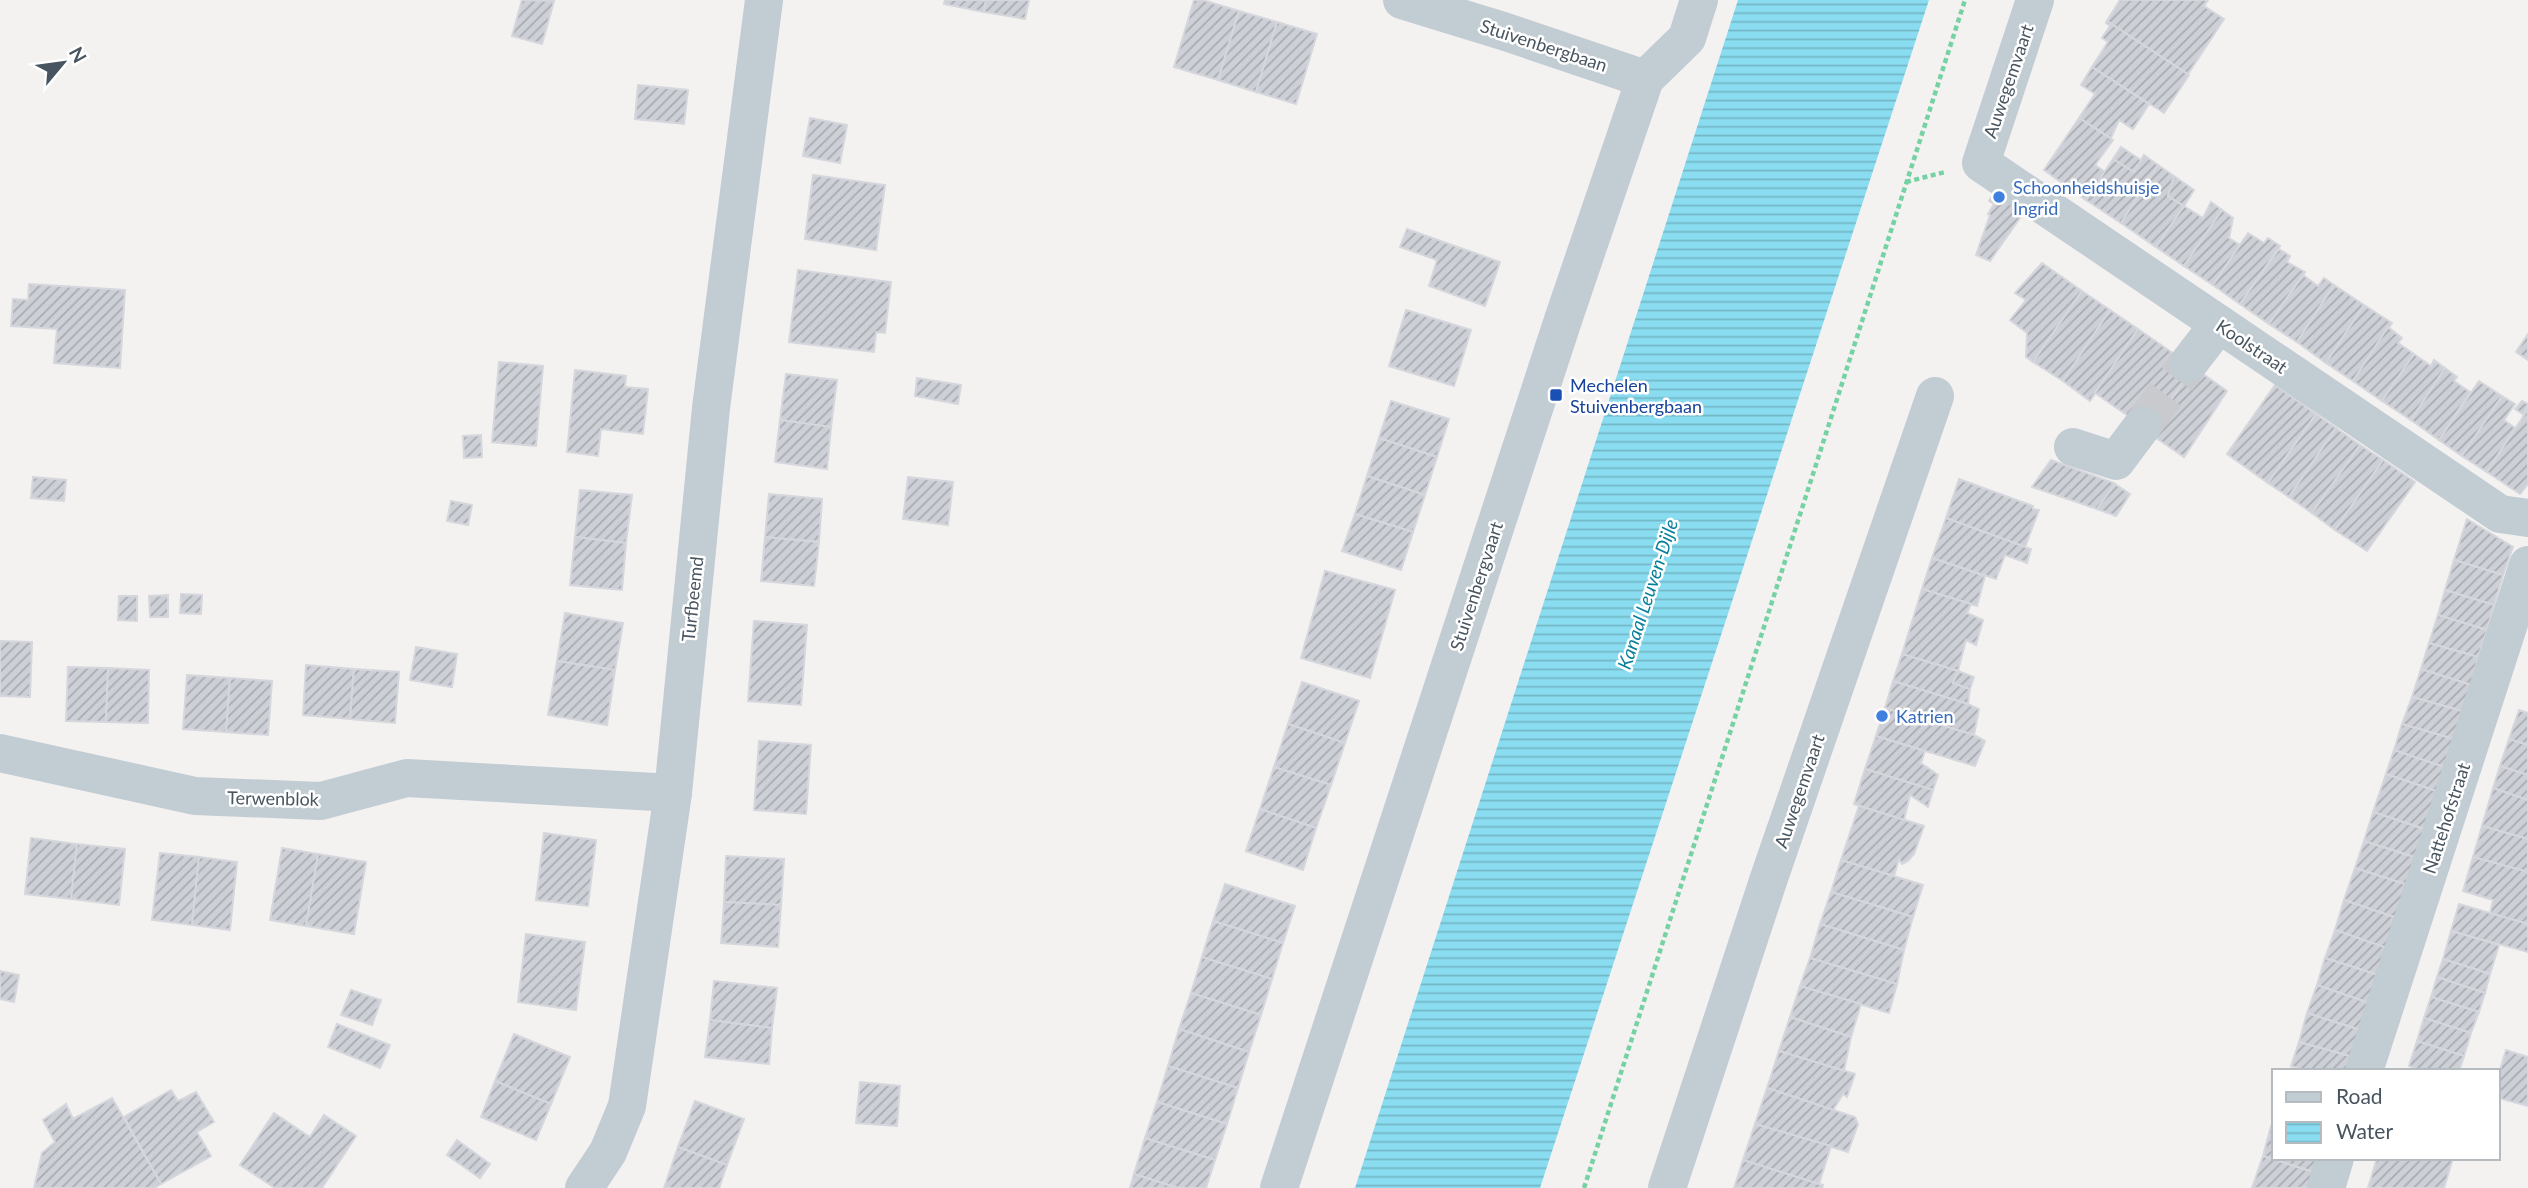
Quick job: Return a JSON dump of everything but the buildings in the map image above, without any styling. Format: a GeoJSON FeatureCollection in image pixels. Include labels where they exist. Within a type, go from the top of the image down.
{"type":"FeatureCollection","features":[{"type":"Feature","properties":{"kind":"street","name":"Turfbeemd"},"geometry":{"type":"LineString","coordinates":[[584,1188],[608,1152],[627,1105],[673,793],[711,408],[764,0]]}},
{"type":"Feature","properties":{"kind":"street","name":"Stuivenbergbaan"},"geometry":{"type":"LineString","coordinates":[[1402,0],[1503,30],[1645,79]]}},
{"type":"Feature","properties":{"kind":"street","name":"Stuivenbergvaart"},"geometry":{"type":"LineString","coordinates":[[1279,1188],[1554,346],[1645,79],[1687,37],[1699,0]]}},
{"type":"Feature","properties":{"kind":"street","name":"Auwegemvaart"},"geometry":{"type":"LineString","coordinates":[[1981,163],[2035,0]]}},
{"type":"Feature","properties":{"kind":"street","name":"Koolstraat"},"geometry":{"type":"LineString","coordinates":[[1981,163],[2500,514],[2528,518]]}},
{"type":"Feature","properties":{"kind":"street"},"geometry":{"type":"LineString","coordinates":[[2188,364],[2219,324]]}},
{"type":"Feature","properties":{"kind":"street","name":"Auwegemvaart"},"geometry":{"type":"LineString","coordinates":[[1667,1188],[1769,878],[1935,396]]}},
{"type":"Feature","properties":{"kind":"street"},"geometry":{"type":"LineString","coordinates":[[2073,447],[2116,461],[2143,425]]}},
{"type":"Feature","properties":{"kind":"street","name":"Nattehofstraat"},"geometry":{"type":"LineString","coordinates":[[2365,1069],[2528,565]]}},
{"type":"Feature","properties":{"kind":"street","name":"Terwenblok"},"geometry":{"type":"LineString","coordinates":[[0,753],[195,796],[321,801],[407,778],[673,793]]}},
{"type":"Feature","properties":{"kind":"street"},"geometry":{"type":"LineString","coordinates":[[2326,1188],[2334,1160]]}},
{"type":"Feature","properties":{"kind":"path"},"geometry":{"type":"LineString","coordinates":[[1584,1188],[1965,0]]}},
{"type":"Feature","properties":{"kind":"water","name":"Kanaal Leuven-Dijle"},"geometry":{"type":"Polygon","coordinates":[[[1738,0],[1929,0],[1540,1188],[1355,1188],[1738,0]]]}},
{"type":"Feature","properties":{"kind":"tunnel"},"geometry":{"type":"LineString","coordinates":[[2143,425],[2188,364]]}},
{"type":"Feature","properties":{"kind":"place","name":"Schoonheidshuisje Ingrid"},"geometry":{"type":"Point","coordinates":[1999,197]}},
{"type":"Feature","properties":{"kind":"place","name":"Mechelen Stuivenbergbaan"},"geometry":{"type":"Point","coordinates":[1556,395]}},
{"type":"Feature","properties":{"kind":"place","name":"Katrien"},"geometry":{"type":"Point","coordinates":[1882,716]}}]}
